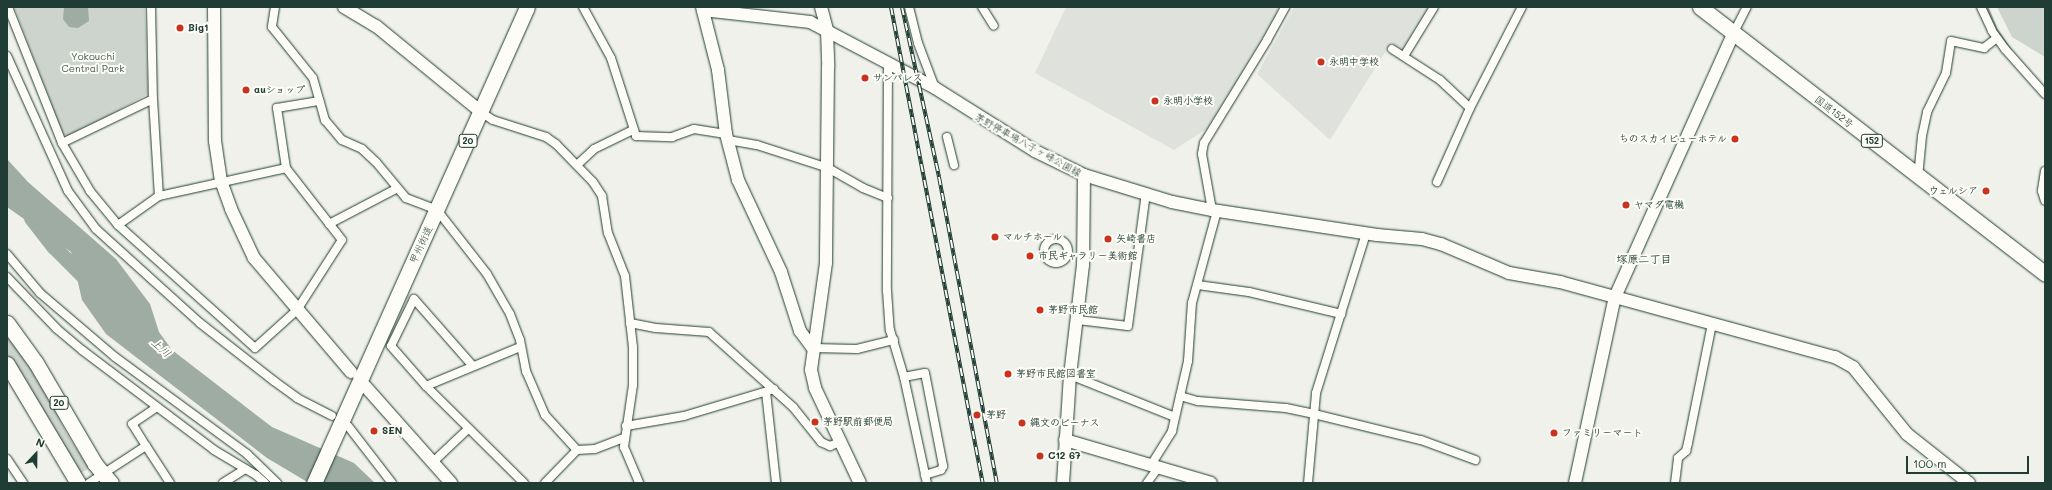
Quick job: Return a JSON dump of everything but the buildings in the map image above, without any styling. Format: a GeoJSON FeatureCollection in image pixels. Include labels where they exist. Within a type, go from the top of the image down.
{"type":"FeatureCollection","features":[{"type":"Feature","properties":{"kind":"highway","name":"甲州街道"},"geometry":{"type":"LineString","coordinates":[[314,483],[528,7]]}},
{"type":"Feature","properties":{"kind":"highway","name":"国道152号"},"geometry":{"type":"LineString","coordinates":[[1700,7],[2045,274]]}},
{"type":"Feature","properties":{"kind":"highway","name":"20"},"geometry":{"type":"LineString","coordinates":[[7,323],[36,364],[95,464],[108,478]]}},
{"type":"Feature","properties":{"kind":"highway","name":"20"},"geometry":{"type":"LineString","coordinates":[[7,364],[78,483]]}},
{"type":"Feature","properties":{"kind":"street"},"geometry":{"type":"LineString","coordinates":[[8,7],[62,143],[90,191],[118,225],[255,348],[297,310],[342,240],[286,168],[277,108],[319,101]]}},
{"type":"Feature","properties":{"kind":"street"},"geometry":{"type":"LineString","coordinates":[[151,7],[153,99],[159,196]]}},
{"type":"Feature","properties":{"kind":"street"},"geometry":{"type":"LineString","coordinates":[[214,7],[215,141],[221,181],[231,209],[254,258],[351,372]]}},
{"type":"Feature","properties":{"kind":"street"},"geometry":{"type":"LineString","coordinates":[[275,7],[272,26],[312,78],[325,120],[342,140],[362,149],[376,162],[396,189],[406,198],[437,210],[487,274],[510,314],[526,370],[545,415],[577,450],[583,451],[595,449],[623,438]]}},
{"type":"Feature","properties":{"kind":"street"},"geometry":{"type":"LineString","coordinates":[[344,7],[376,26],[481,112],[493,120],[546,137],[577,165],[602,196],[608,233],[625,276],[630,323],[633,385],[623,438],[624,447],[639,483]]}},
{"type":"Feature","properties":{"kind":"street"},"geometry":{"type":"LineString","coordinates":[[583,7],[611,58],[636,136],[672,137],[694,129],[727,137],[828,168],[863,188],[888,198]]}},
{"type":"Feature","properties":{"kind":"street"},"geometry":{"type":"LineString","coordinates":[[821,7],[827,30],[828,168],[826,263],[824,293],[813,348],[811,370],[815,388],[860,483]]}},
{"type":"Feature","properties":{"kind":"street"},"geometry":{"type":"LineString","coordinates":[[909,7],[918,43],[935,88]]}},
{"type":"Feature","properties":{"kind":"street"},"geometry":{"type":"LineString","coordinates":[[982,7],[994,26]]}},
{"type":"Feature","properties":{"kind":"street"},"geometry":{"type":"LineString","coordinates":[[1147,483],[1169,439],[1175,417],[1188,361],[1192,303],[1198,285],[1214,210],[1202,154],[1204,143],[1285,7]]}},
{"type":"Feature","properties":{"kind":"street"},"geometry":{"type":"LineString","coordinates":[[1404,56],[1434,7]]}},
{"type":"Feature","properties":{"kind":"street"},"geometry":{"type":"LineString","coordinates":[[1437,182],[1470,108],[1522,7]]}},
{"type":"Feature","properties":{"kind":"street"},"geometry":{"type":"LineString","coordinates":[[1575,483],[1615,297],[1746,7]]}},
{"type":"Feature","properties":{"kind":"street"},"geometry":{"type":"LineString","coordinates":[[1981,7],[1997,38],[2045,94]]}},
{"type":"Feature","properties":{"kind":"street"},"geometry":{"type":"LineString","coordinates":[[703,9],[722,88],[727,137],[738,180],[781,272],[800,331],[813,348]]}},
{"type":"Feature","properties":{"kind":"street","name":"茅野停車場八子ヶ峰公園線"},"geometry":{"type":"LineString","coordinates":[[703,9],[804,21],[827,30],[935,88],[1035,151],[1084,175],[1084,247],[1078,320],[1070,375],[1064,440],[1063,483]]}},
{"type":"Feature","properties":{"kind":"street"},"geometry":{"type":"LineString","coordinates":[[1918,176],[1922,136],[1927,112],[1946,73],[1951,41],[1984,48],[1997,38]]}},
{"type":"Feature","properties":{"kind":"street"},"geometry":{"type":"LineString","coordinates":[[1392,49],[1440,80],[1470,108]]}},
{"type":"Feature","properties":{"kind":"street"},"geometry":{"type":"LineString","coordinates":[[7,56],[68,191],[96,229],[200,323],[297,398],[332,416]]}},
{"type":"Feature","properties":{"kind":"street"},"geometry":{"type":"LineString","coordinates":[[888,64],[887,291],[890,330],[904,377],[926,479],[941,470],[942,466],[925,373],[904,377]]}},
{"type":"Feature","properties":{"kind":"street"},"geometry":{"type":"LineString","coordinates":[[62,143],[153,99]]}},
{"type":"Feature","properties":{"kind":"street"},"geometry":{"type":"LineString","coordinates":[[577,165],[594,149],[633,130]]}},
{"type":"Feature","properties":{"kind":"street"},"geometry":{"type":"LineString","coordinates":[[947,137],[954,165]]}},
{"type":"Feature","properties":{"kind":"street"},"geometry":{"type":"LineString","coordinates":[[118,225],[159,196],[221,181],[286,168]]}},
{"type":"Feature","properties":{"kind":"street"},"geometry":{"type":"LineString","coordinates":[[2045,171],[2042,191],[2045,201]]}},
{"type":"Feature","properties":{"kind":"street"},"geometry":{"type":"LineString","coordinates":[[1084,175],[1172,202],[1214,210],[1366,234],[1422,239],[1441,244],[1509,273],[1560,282],[1835,357],[1853,367],[1907,434],[1969,483]]}},
{"type":"Feature","properties":{"kind":"street"},"geometry":{"type":"LineString","coordinates":[[329,224],[396,189]]}},
{"type":"Feature","properties":{"kind":"street"},"geometry":{"type":"LineString","coordinates":[[1078,320],[1128,326],[1146,193]]}},
{"type":"Feature","properties":{"kind":"street"},"geometry":{"type":"LineString","coordinates":[[1308,483],[1316,393],[1366,234]]}},
{"type":"Feature","properties":{"kind":"street"},"geometry":{"type":"LineString","coordinates":[[7,254],[40,293],[115,357],[247,454],[277,483]]}},
{"type":"Feature","properties":{"kind":"street"},"geometry":{"type":"LineString","coordinates":[[7,277],[57,330],[156,408],[214,450],[246,469],[265,483]]}},
{"type":"Feature","properties":{"kind":"street"},"geometry":{"type":"LineString","coordinates":[[1198,285],[1249,292],[1341,314]]}},
{"type":"Feature","properties":{"kind":"street"},"geometry":{"type":"LineString","coordinates":[[472,365],[414,298],[391,346],[426,386],[524,483]]}},
{"type":"Feature","properties":{"kind":"street"},"geometry":{"type":"LineString","coordinates":[[630,323],[656,328],[710,332],[770,390],[793,407],[821,442],[830,446],[840,442]]}},
{"type":"Feature","properties":{"kind":"street"},"geometry":{"type":"LineString","coordinates":[[1675,483],[1678,458],[1686,451],[1688,443],[1712,324]]}},
{"type":"Feature","properties":{"kind":"street"},"geometry":{"type":"LineString","coordinates":[[813,348],[857,349],[894,340]]}},
{"type":"Feature","properties":{"kind":"street"},"geometry":{"type":"LineString","coordinates":[[426,386],[472,365],[520,347]]}},
{"type":"Feature","properties":{"kind":"street"},"geometry":{"type":"LineString","coordinates":[[1070,375],[1175,417]]}},
{"type":"Feature","properties":{"kind":"street"},"geometry":{"type":"LineString","coordinates":[[365,386],[451,483]]}},
{"type":"Feature","properties":{"kind":"street"},"geometry":{"type":"LineString","coordinates":[[626,426],[684,416],[770,390]]}},
{"type":"Feature","properties":{"kind":"street"},"geometry":{"type":"LineString","coordinates":[[770,390],[776,483]]}},
{"type":"Feature","properties":{"kind":"street"},"geometry":{"type":"LineString","coordinates":[[1180,396],[1198,401],[1286,408],[1314,414],[1421,440],[1475,460]]}},
{"type":"Feature","properties":{"kind":"street"},"geometry":{"type":"LineString","coordinates":[[156,408],[132,424],[170,483]]}},
{"type":"Feature","properties":{"kind":"street"},"geometry":{"type":"LineString","coordinates":[[348,426],[392,483]]}},
{"type":"Feature","properties":{"kind":"street"},"geometry":{"type":"LineString","coordinates":[[432,463],[468,429]]}},
{"type":"Feature","properties":{"kind":"street"},"geometry":{"type":"LineString","coordinates":[[1064,440],[1211,483]]}},
{"type":"Feature","properties":{"kind":"street"},"geometry":{"type":"LineString","coordinates":[[89,483],[108,478],[146,446]]}},
{"type":"Feature","properties":{"kind":"street"},"geometry":{"type":"LineString","coordinates":[[545,483],[577,450]]}},
{"type":"Feature","properties":{"kind":"street"},"geometry":{"type":"LineString","coordinates":[[7,459],[23,483]]}},
{"type":"Feature","properties":{"kind":"street"},"geometry":{"type":"LineString","coordinates":[[223,483],[246,469]]}},
{"type":"Feature","properties":{"kind":"shaded area","name":"永明小学校"},"geometry":{"type":"Polygon","coordinates":[[[1066,7],[1279,7],[1271,28],[1208,128],[1174,150],[1035,73],[1066,7]]]}},
{"type":"Feature","properties":{"kind":"shaded area","name":"永明中学校"},"geometry":{"type":"Polygon","coordinates":[[[1294,7],[1429,7],[1403,50],[1391,43],[1330,140],[1257,74],[1294,7]]]}},
{"type":"Feature","properties":{"kind":"green space","name":"Yokouchi Central Park"},"geometry":{"type":"Polygon","coordinates":[[[14,7],[145,7],[148,94],[69,137],[63,134],[14,7]]]}},
{"type":"Feature","properties":{"kind":"green space"},"geometry":{"type":"Polygon","coordinates":[[[1997,7],[2045,7],[2045,57],[2012,37],[1997,7]]]}},
{"type":"Feature","properties":{"kind":"green space"},"geometry":{"type":"Polygon","coordinates":[[[7,329],[31,364],[67,434],[89,468],[78,475],[7,355],[7,329]]]}},
{"type":"Feature","properties":{"kind":"water"},"geometry":{"type":"Polygon","coordinates":[[[64,7],[88,7],[89,21],[78,28],[69,27],[63,19],[64,7]]]}},
{"type":"Feature","properties":{"kind":"water"},"geometry":{"type":"Polygon","coordinates":[[[7,159],[28,182],[116,259],[150,304],[159,332],[172,350],[272,427],[354,463],[375,483],[309,483],[267,458],[106,334],[82,300],[71,252],[7,207],[7,159]]]}},
{"type":"Feature","properties":{"kind":"waterway"},"geometry":{"type":"LineString","coordinates":[[1987,7],[1997,30],[2010,49]]}},
{"type":"Feature","properties":{"kind":"waterway","name":"上川"},"geometry":{"type":"LineString","coordinates":[[31,218],[54,247],[89,282]]}},
{"type":"Feature","properties":{"kind":"railway"},"geometry":{"type":"LineString","coordinates":[[891,7],[983,483]]}},
{"type":"Feature","properties":{"kind":"railway"},"geometry":{"type":"LineString","coordinates":[[902,7],[939,177],[997,483]]}},
{"type":"Feature","properties":{"kind":"place","name":"Big1"},"geometry":{"type":"Point","coordinates":[180,28]}},
{"type":"Feature","properties":{"kind":"place","name":"永明中学校"},"geometry":{"type":"Point","coordinates":[1321,62]}},
{"type":"Feature","properties":{"kind":"place","name":"サンパレス"},"geometry":{"type":"Point","coordinates":[865,78]}},
{"type":"Feature","properties":{"kind":"place","name":"auショップ"},"geometry":{"type":"Point","coordinates":[246,90]}},
{"type":"Feature","properties":{"kind":"place","name":"永明小学校"},"geometry":{"type":"Point","coordinates":[1155,101]}},
{"type":"Feature","properties":{"kind":"place","name":"ちのスカイビューホテル"},"geometry":{"type":"Point","coordinates":[1735,139]}},
{"type":"Feature","properties":{"kind":"place","name":"ウェルシア"},"geometry":{"type":"Point","coordinates":[1986,191]}},
{"type":"Feature","properties":{"kind":"place","name":"ヤマダ電機"},"geometry":{"type":"Point","coordinates":[1626,205]}},
{"type":"Feature","properties":{"kind":"place","name":"マルチホール"},"geometry":{"type":"Point","coordinates":[995,237]}},
{"type":"Feature","properties":{"kind":"place","name":"矢崎書店"},"geometry":{"type":"Point","coordinates":[1108,239]}},
{"type":"Feature","properties":{"kind":"place","name":"市民ギャラリー美術館"},"geometry":{"type":"Point","coordinates":[1030,256]}},
{"type":"Feature","properties":{"kind":"place","name":"茅野市民館"},"geometry":{"type":"Point","coordinates":[1040,310]}},
{"type":"Feature","properties":{"kind":"place","name":"茅野市民館図書室"},"geometry":{"type":"Point","coordinates":[1008,374]}},
{"type":"Feature","properties":{"kind":"place","name":"茅野"},"geometry":{"type":"Point","coordinates":[977,415]}},
{"type":"Feature","properties":{"kind":"place","name":"茅野駅前郵便局"},"geometry":{"type":"Point","coordinates":[815,422]}},
{"type":"Feature","properties":{"kind":"place","name":"縄文のビーナス"},"geometry":{"type":"Point","coordinates":[1022,423]}},
{"type":"Feature","properties":{"kind":"place","name":"SEN"},"geometry":{"type":"Point","coordinates":[374,431]}},
{"type":"Feature","properties":{"kind":"place","name":"ファミリーマート"},"geometry":{"type":"Point","coordinates":[1554,433]}},
{"type":"Feature","properties":{"kind":"place","name":"C12 67"},"geometry":{"type":"Point","coordinates":[1040,456]}},
{"type":"Feature","properties":{"kind":"district","name":"塚原二丁目"},"geometry":{"type":"Point","coordinates":[1644,259]}}]}
